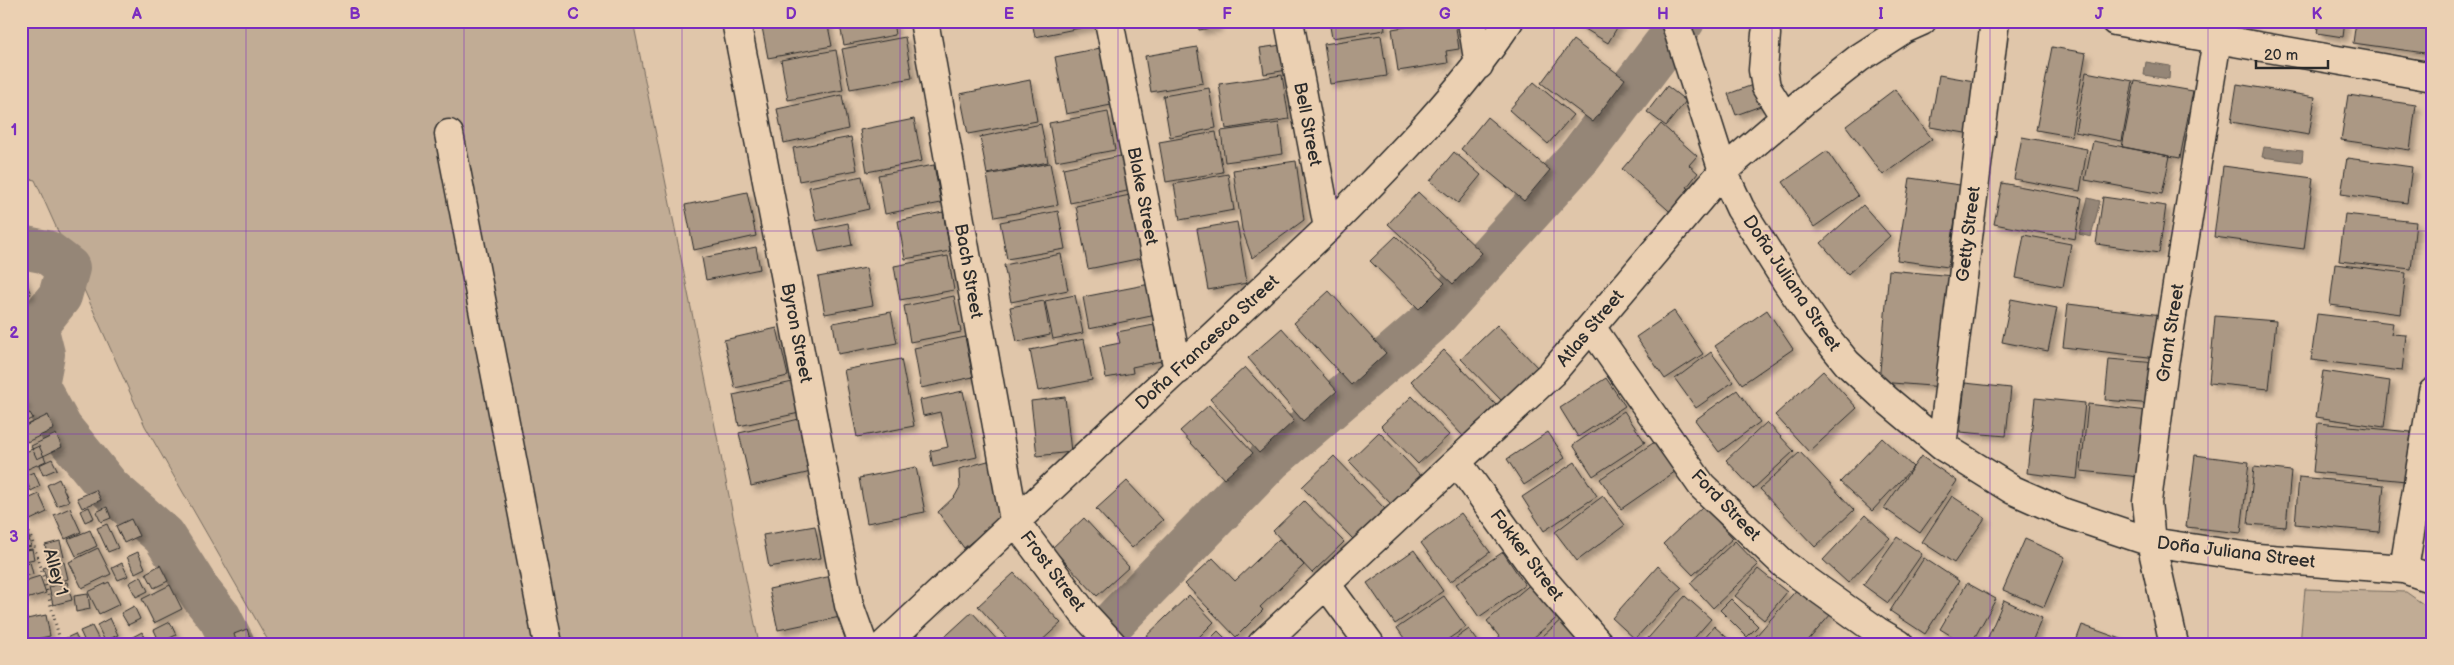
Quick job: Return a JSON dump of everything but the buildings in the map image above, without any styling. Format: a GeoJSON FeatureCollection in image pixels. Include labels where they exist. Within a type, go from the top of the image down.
{"type":"FeatureCollection","features":[{"type":"Feature","properties":{"kind":"street","name":"Byron Street"},"geometry":{"type":"LineString","coordinates":[[736,21],[850,605],[863,644]]}},
{"type":"Feature","properties":{"kind":"street","name":"Bach Street"},"geometry":{"type":"LineString","coordinates":[[924,21],[1014,520]]}},
{"type":"Feature","properties":{"kind":"street","name":"Blake Street"},"geometry":{"type":"LineString","coordinates":[[1109,21],[1178,370]]}},
{"type":"Feature","properties":{"kind":"street","name":"Bell Street"},"geometry":{"type":"LineString","coordinates":[[1288,21],[1328,228]]}},
{"type":"Feature","properties":{"kind":"street"},"geometry":{"type":"LineString","coordinates":[[1472,21],[1480,65]]}},
{"type":"Feature","properties":{"kind":"street","name":"Doña Francesca Street"},"geometry":{"type":"LineString","coordinates":[[885,644],[1014,520],[1178,370],[1328,228],[1387,168],[1480,65],[1509,21]]}},
{"type":"Feature","properties":{"kind":"street","name":"Doña Juliana Street"},"geometry":{"type":"LineString","coordinates":[[1675,21],[1723,171],[1740,208],[1760,240],[1817,326],[1847,363],[1886,400],[1942,446],[2013,490],[2064,513],[2151,542],[2257,558],[2404,569],[2433,579]]}},
{"type":"Feature","properties":{"kind":"street","name":"Atlas Street"},"geometry":{"type":"LineString","coordinates":[[1262,644],[1458,463],[1552,373],[1723,171],[1859,58],[1904,29],[1922,21]]}},
{"type":"Feature","properties":{"kind":"street","name":"Getty Street"},"geometry":{"type":"LineString","coordinates":[[1942,446],[1995,21]]}},
{"type":"Feature","properties":{"kind":"street"},"geometry":{"type":"LineString","coordinates":[[2115,21],[2219,30],[2433,77]]}},
{"type":"Feature","properties":{"kind":"street","name":"Grant Street"},"geometry":{"type":"LineString","coordinates":[[2174,644],[2151,542],[2147,502],[2164,365],[2219,30]]}},
{"type":"Feature","properties":{"kind":"street"},"geometry":{"type":"LineString","coordinates":[[1766,34],[1763,70],[1766,87],[1785,118]]}},
{"type":"Feature","properties":{"kind":"street"},"geometry":{"type":"LineString","coordinates":[[450,134],[548,644]]}},
{"type":"Feature","properties":{"kind":"street","name":"Ford Street"},"geometry":{"type":"LineString","coordinates":[[1591,327],[1702,486],[1785,565],[1877,631],[1899,644]]}},
{"type":"Feature","properties":{"kind":"street"},"geometry":{"type":"LineString","coordinates":[[2404,569],[2433,392]]}},
{"type":"Feature","properties":{"kind":"street","name":"Fokker Street"},"geometry":{"type":"LineString","coordinates":[[1458,463],[1539,575],[1599,644]]}},
{"type":"Feature","properties":{"kind":"street","name":"Frost Street"},"geometry":{"type":"LineString","coordinates":[[1014,520],[1085,614],[1112,644]]}},
{"type":"Feature","properties":{"kind":"street"},"geometry":{"type":"LineString","coordinates":[[1326,584],[1370,644]]}},
{"type":"Feature","properties":{"kind":"path","name":"Alley 1"},"geometry":{"type":"LineString","coordinates":[[21,509],[40,564],[61,644]]}},
{"type":"Feature","properties":{"kind":"shaded area"},"geometry":{"type":"Polygon","coordinates":[[[21,21],[633,21],[759,644],[270,644],[145,426],[35,180],[21,177],[21,21]]]}},
{"type":"Feature","properties":{"kind":"shaded area"},"geometry":{"type":"Polygon","coordinates":[[[2146,62],[2170,66],[2169,79],[2144,75],[2146,62]]]}},
{"type":"Feature","properties":{"kind":"shaded area"},"geometry":{"type":"Polygon","coordinates":[[[2264,147],[2303,151],[2302,162],[2262,157],[2264,147]]]}},
{"type":"Feature","properties":{"kind":"shaded area"},"geometry":{"type":"Polygon","coordinates":[[[2088,198],[2100,201],[2091,237],[2079,234],[2088,198]]]}},
{"type":"Feature","properties":{"kind":"shaded area"},"geometry":{"type":"Polygon","coordinates":[[[2305,589],[2406,592],[2433,611],[2433,644],[2300,644],[2305,589]]]}},
{"type":"Feature","properties":{"kind":"waterway"},"geometry":{"type":"LineString","coordinates":[[1114,621],[1271,459],[1429,323],[1581,155],[1683,21]]}},
{"type":"Feature","properties":{"kind":"waterway"},"geometry":{"type":"LineString","coordinates":[[21,247],[47,252],[68,268],[60,296],[36,326],[43,354],[37,385],[61,429],[109,488],[164,536],[201,594],[220,618],[233,644]]}}]}
